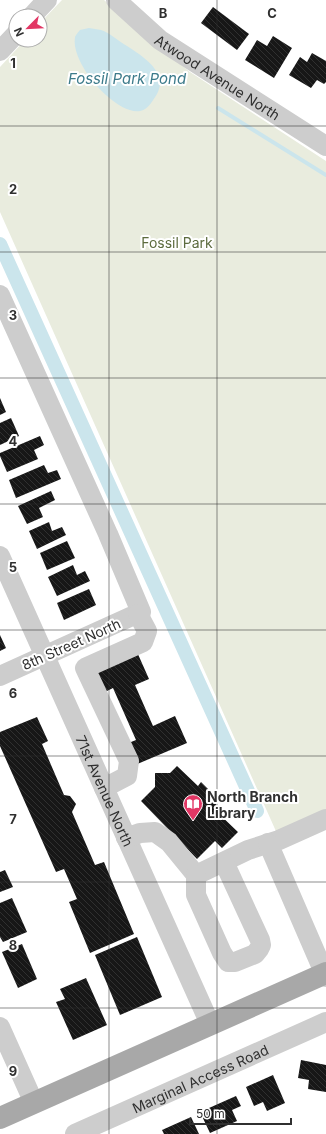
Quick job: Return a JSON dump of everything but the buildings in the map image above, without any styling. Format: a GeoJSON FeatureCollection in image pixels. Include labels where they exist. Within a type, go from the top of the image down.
{"type":"FeatureCollection","features":[{"type":"Feature","properties":{"kind":"main road"},"geometry":{"type":"LineString","coordinates":[[0,1118],[210,1024],[326,975]]}},
{"type":"Feature","properties":{"kind":"street"},"geometry":{"type":"LineString","coordinates":[[40,8],[47,0]]}},
{"type":"Feature","properties":{"kind":"street","name":"Atwood Avenue North"},"geometry":{"type":"LineString","coordinates":[[116,0],[160,40],[326,144]]}},
{"type":"Feature","properties":{"kind":"street"},"geometry":{"type":"LineString","coordinates":[[0,51],[8,42]]}},
{"type":"Feature","properties":{"kind":"street"},"geometry":{"type":"LineString","coordinates":[[0,295],[108,534],[147,631],[142,642],[85,668]]}},
{"type":"Feature","properties":{"kind":"street","name":"71st Avenue North"},"geometry":{"type":"LineString","coordinates":[[0,556],[210,1024]]}},
{"type":"Feature","properties":{"kind":"street","name":"8th Street North"},"geometry":{"type":"LineString","coordinates":[[0,676],[140,613]]}},
{"type":"Feature","properties":{"kind":"street"},"geometry":{"type":"LineString","coordinates":[[73,643],[129,761],[127,776],[104,788]]}},
{"type":"Feature","properties":{"kind":"street"},"geometry":{"type":"LineString","coordinates":[[196,875],[248,850],[279,840],[326,819]]}},
{"type":"Feature","properties":{"kind":"street"},"geometry":{"type":"LineString","coordinates":[[126,838],[140,833],[155,832],[169,842],[196,875],[196,895],[222,953],[228,962],[235,962],[254,954],[261,945],[224,862]]}},
{"type":"Feature","properties":{"kind":"street"},"geometry":{"type":"LineString","coordinates":[[268,843],[326,975]]}},
{"type":"Feature","properties":{"kind":"street","name":"Marginal Access Road"},"geometry":{"type":"LineString","coordinates":[[75,1134],[326,1022]]}},
{"type":"Feature","properties":{"kind":"street"},"geometry":{"type":"LineString","coordinates":[[0,1027],[34,1103]]}},
{"type":"Feature","properties":{"kind":"green space","name":"Fossil Park"},"geometry":{"type":"Polygon","coordinates":[[[62,0],[104,0],[190,72],[326,161],[326,828],[283,847],[0,212],[0,67],[18,48],[48,48],[48,15],[62,0]]]}},
{"type":"Feature","properties":{"kind":"water","name":"Fossil Park Pond"},"geometry":{"type":"Polygon","coordinates":[[[89,28],[101,30],[111,35],[140,55],[155,70],[160,79],[160,87],[154,99],[145,109],[133,111],[117,104],[102,91],[86,72],[81,64],[75,46],[75,37],[80,30],[89,28]]]}},
{"type":"Feature","properties":{"kind":"waterway"},"geometry":{"type":"LineString","coordinates":[[218,108],[326,175]]}},
{"type":"Feature","properties":{"kind":"waterway"},"geometry":{"type":"LineString","coordinates":[[0,244],[257,811]]}},
{"type":"Feature","properties":{"kind":"place","name":"North Branch Library"},"geometry":{"type":"Point","coordinates":[193,821]}}]}
